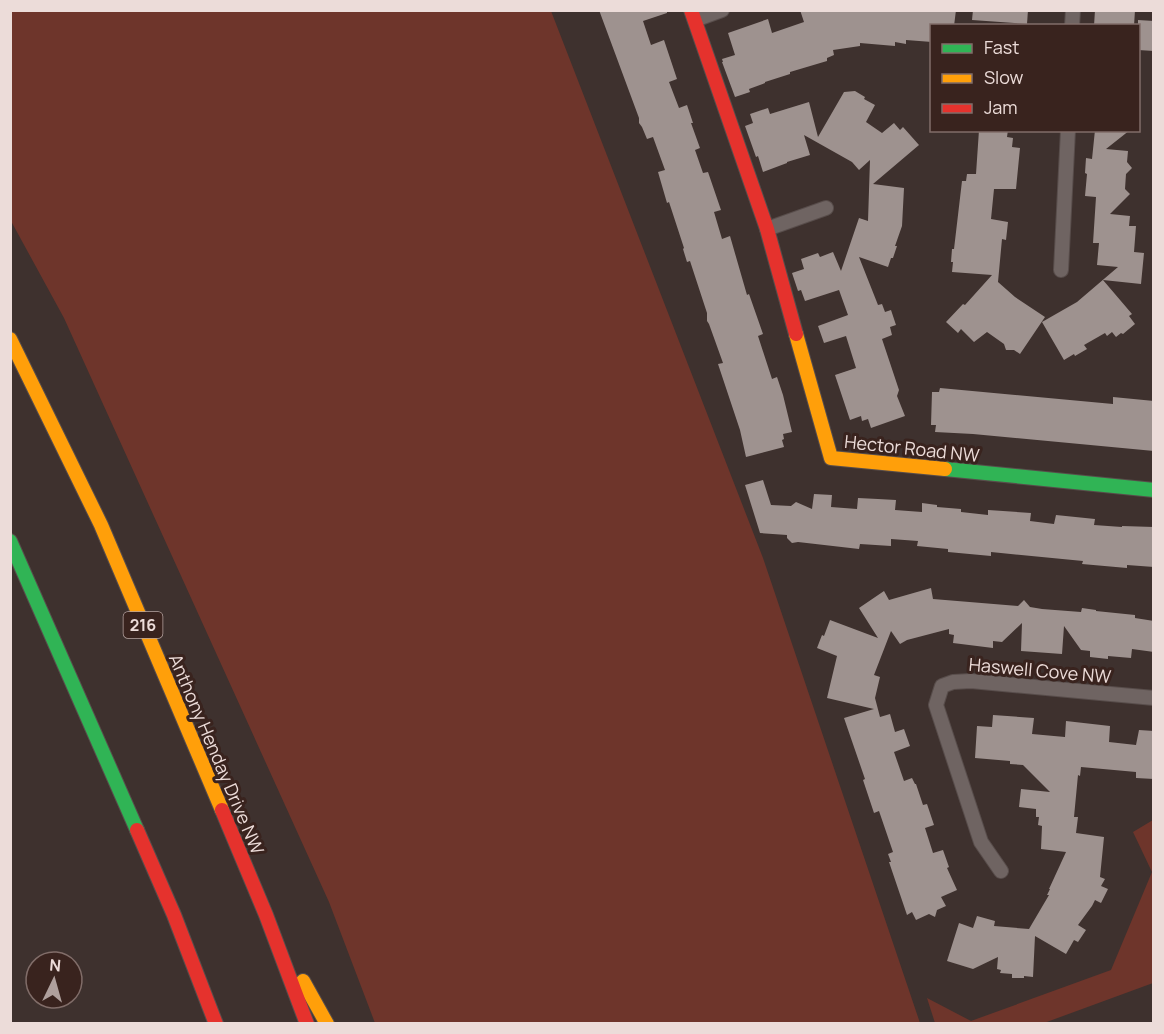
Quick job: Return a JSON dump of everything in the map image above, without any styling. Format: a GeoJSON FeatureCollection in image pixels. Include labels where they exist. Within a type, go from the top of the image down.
{"type":"FeatureCollection","features":[{"type":"Feature","properties":{"kind":"main road","name":"Hector Road NW"},"geometry":{"type":"LineString","coordinates":[[693,15],[767,229],[831,458],[1154,490]]}},
{"type":"Feature","properties":{"kind":"main road","name":"Anthony Henday Drive NW"},"geometry":{"type":"LineString","coordinates":[[10,339],[101,525],[266,915],[307,1023]]}},
{"type":"Feature","properties":{"kind":"main road"},"geometry":{"type":"LineString","coordinates":[[10,541],[174,915],[216,1023]]}},
{"type":"Feature","properties":{"kind":"main road"},"geometry":{"type":"LineString","coordinates":[[266,915],[327,1023]]}},
{"type":"Feature","properties":{"kind":"street"},"geometry":{"type":"LineString","coordinates":[[693,15],[722,10]]}},
{"type":"Feature","properties":{"kind":"street"},"geometry":{"type":"LineString","coordinates":[[1061,270],[1068,132]]}},
{"type":"Feature","properties":{"kind":"street"},"geometry":{"type":"LineString","coordinates":[[767,229],[826,208]]}},
{"type":"Feature","properties":{"kind":"street","name":"Haswell Cove NW"},"geometry":{"type":"LineString","coordinates":[[1001,871],[981,842],[936,705],[942,686],[953,682],[971,681],[1154,698]]}},
{"type":"Feature","properties":{"kind":"shaded area"},"geometry":{"type":"Polygon","coordinates":[[[10,11],[551,11],[763,558],[920,1023],[375,1023],[329,902],[64,318],[11,221],[10,11]]]}},
{"type":"Feature","properties":{"kind":"shaded area"},"geometry":{"type":"Polygon","coordinates":[[[1153,820],[1153,983],[1044,1023],[935,1023],[927,998],[971,1021],[1111,970],[1152,872],[1133,832],[1153,820]]]}},
{"type":"Feature","properties":{"kind":"building"},"geometry":{"type":"Polygon","coordinates":[[[599,10],[667,10],[667,13],[643,21],[651,45],[664,40],[677,79],[669,82],[679,108],[687,105],[700,148],[695,150],[703,173],[708,172],[721,210],[714,212],[722,239],[730,236],[747,295],[749,294],[763,334],[758,336],[772,379],[777,377],[792,432],[783,434],[784,447],[746,457],[740,430],[718,364],[723,363],[658,172],[665,170],[653,137],[647,139],[639,123],[599,10]]]}},
{"type":"Feature","properties":{"kind":"building"},"geometry":{"type":"Polygon","coordinates":[[[800,10],[956,10],[954,24],[930,24],[930,42],[906,40],[906,44],[895,42],[895,46],[860,43],[860,46],[833,50],[834,55],[827,58],[827,61],[790,72],[790,74],[765,82],[749,89],[750,92],[735,97],[722,62],[722,59],[735,55],[728,33],[768,19],[772,33],[804,22],[800,10]]]}},
{"type":"Feature","properties":{"kind":"building"},"geometry":{"type":"Polygon","coordinates":[[[973,10],[1028,10],[1027,24],[972,20],[973,10]]]}},
{"type":"Feature","properties":{"kind":"building"},"geometry":{"type":"Polygon","coordinates":[[[1095,10],[1135,10],[1134,24],[1094,24],[1095,10]]]}},
{"type":"Feature","properties":{"kind":"building"},"geometry":{"type":"Polygon","coordinates":[[[1138,20],[1154,21],[1154,51],[1140,50],[1140,24],[1138,20]]]}},
{"type":"Feature","properties":{"kind":"building"},"geometry":{"type":"Polygon","coordinates":[[[855,91],[875,105],[866,122],[882,133],[894,123],[900,130],[903,127],[919,145],[873,184],[904,188],[902,226],[893,258],[888,267],[859,257],[878,305],[882,304],[885,312],[891,310],[896,325],[890,327],[892,335],[882,339],[899,390],[897,396],[905,416],[871,428],[868,419],[862,421],[861,416],[850,420],[835,375],[856,368],[846,336],[824,343],[818,326],[848,315],[839,290],[805,301],[801,290],[798,291],[792,273],[804,269],[801,259],[818,253],[820,257],[833,252],[841,271],[859,218],[868,221],[870,160],[859,170],[852,162],[804,135],[810,155],[763,172],[745,126],[753,123],[750,114],[768,108],[770,114],[809,102],[818,137],[844,92],[855,91]]]}},
{"type":"Feature","properties":{"kind":"building"},"geometry":{"type":"Polygon","coordinates":[[[979,132],[1008,132],[1007,137],[1013,138],[1012,147],[1020,148],[1016,189],[994,189],[991,219],[1008,222],[1006,240],[1002,239],[998,282],[1015,297],[1045,317],[1020,354],[1014,350],[1006,350],[1004,344],[987,332],[974,342],[961,329],[958,333],[946,322],[992,275],[952,272],[952,249],[954,249],[962,181],[966,181],[967,174],[976,174],[979,132]]]}},
{"type":"Feature","properties":{"kind":"building"},"geometry":{"type":"Polygon","coordinates":[[[1095,132],[1127,132],[1106,149],[1128,151],[1127,162],[1132,168],[1126,174],[1125,189],[1130,194],[1110,214],[1130,216],[1129,226],[1136,226],[1134,252],[1144,253],[1141,284],[1103,280],[1132,314],[1129,316],[1135,324],[1116,337],[1112,332],[1107,336],[1105,333],[1084,345],[1087,349],[1064,360],[1042,322],[1077,302],[1118,267],[1097,265],[1099,243],[1093,243],[1096,197],[1085,196],[1086,158],[1092,159],[1095,132]]]}},
{"type":"Feature","properties":{"kind":"building"},"geometry":{"type":"Polygon","coordinates":[[[940,388],[1113,404],[1113,397],[1154,401],[1154,451],[935,432],[936,425],[931,425],[932,392],[939,392],[940,388]]]}},
{"type":"Feature","properties":{"kind":"building"},"geometry":{"type":"Polygon","coordinates":[[[763,480],[771,505],[791,506],[796,502],[812,509],[814,494],[832,495],[831,507],[857,509],[858,498],[896,500],[895,510],[922,512],[922,503],[961,509],[961,512],[988,515],[988,510],[1031,513],[1030,521],[1054,524],[1056,515],[1095,519],[1094,525],[1154,527],[1154,567],[1127,565],[1127,568],[1082,564],[1083,561],[991,552],[991,556],[948,552],[948,549],[917,546],[918,541],[891,539],[891,546],[860,544],[859,549],[792,543],[787,535],[760,533],[745,485],[763,480]]]}},
{"type":"Feature","properties":{"kind":"building"},"geometry":{"type":"Polygon","coordinates":[[[931,588],[933,599],[1018,606],[1024,600],[1030,607],[1042,609],[1081,612],[1082,608],[1135,615],[1135,618],[1154,621],[1154,652],[1132,649],[1131,658],[1090,657],[1090,651],[1081,650],[1064,626],[1062,654],[1021,651],[1022,623],[1002,642],[993,641],[993,648],[953,643],[954,635],[949,634],[949,629],[900,644],[891,631],[874,675],[880,677],[875,698],[880,717],[890,714],[895,732],[904,729],[910,746],[894,752],[904,781],[912,778],[923,805],[927,804],[934,825],[925,828],[933,853],[943,850],[949,867],[947,868],[957,890],[941,897],[946,906],[937,910],[935,917],[929,914],[916,920],[912,912],[907,915],[889,862],[891,862],[888,854],[893,852],[879,811],[874,813],[844,718],[874,709],[827,698],[837,656],[817,648],[830,620],[878,638],[859,608],[884,591],[889,600],[931,588]]]}},
{"type":"Feature","properties":{"kind":"building"},"geometry":{"type":"Polygon","coordinates":[[[993,715],[1034,718],[1032,734],[1065,737],[1066,721],[1110,726],[1109,742],[1136,745],[1139,730],[1154,731],[1154,779],[1136,778],[1136,772],[1081,767],[1080,776],[1078,775],[1074,817],[1078,817],[1076,833],[1104,837],[1100,877],[1105,879],[1101,886],[1108,889],[1101,903],[1095,900],[1078,925],[1086,930],[1078,942],[1074,940],[1066,954],[1035,936],[1033,977],[1012,978],[1012,974],[1000,973],[1001,970],[997,969],[998,957],[973,969],[947,961],[959,923],[973,928],[977,916],[995,921],[994,926],[1029,929],[1049,895],[1047,895],[1049,889],[1066,852],[1041,849],[1042,826],[1038,825],[1039,817],[1036,817],[1036,809],[1019,807],[1021,789],[1050,792],[1023,765],[1010,764],[1010,761],[975,758],[977,726],[992,727],[993,715]]]}},
{"type":"Feature","properties":{"kind":"traffic: fast"},"geometry":{"type":"LineString","coordinates":[[945,469],[1154,490]]}},
{"type":"Feature","properties":{"kind":"traffic: fast"},"geometry":{"type":"LineString","coordinates":[[10,541],[137,830]]}},
{"type":"Feature","properties":{"kind":"traffic: slow"},"geometry":{"type":"LineString","coordinates":[[796,334],[831,458],[945,469]]}},
{"type":"Feature","properties":{"kind":"traffic: slow"},"geometry":{"type":"LineString","coordinates":[[10,339],[101,525],[222,810]]}},
{"type":"Feature","properties":{"kind":"traffic: slow"},"geometry":{"type":"LineString","coordinates":[[303,981],[327,1024]]}},
{"type":"Feature","properties":{"kind":"traffic: jam"},"geometry":{"type":"LineString","coordinates":[[691,10],[767,229],[796,334]]}},
{"type":"Feature","properties":{"kind":"traffic: jam"},"geometry":{"type":"LineString","coordinates":[[222,810],[266,915],[307,1024]]}},
{"type":"Feature","properties":{"kind":"traffic: jam"},"geometry":{"type":"LineString","coordinates":[[137,830],[174,915],[216,1024]]}}]}
